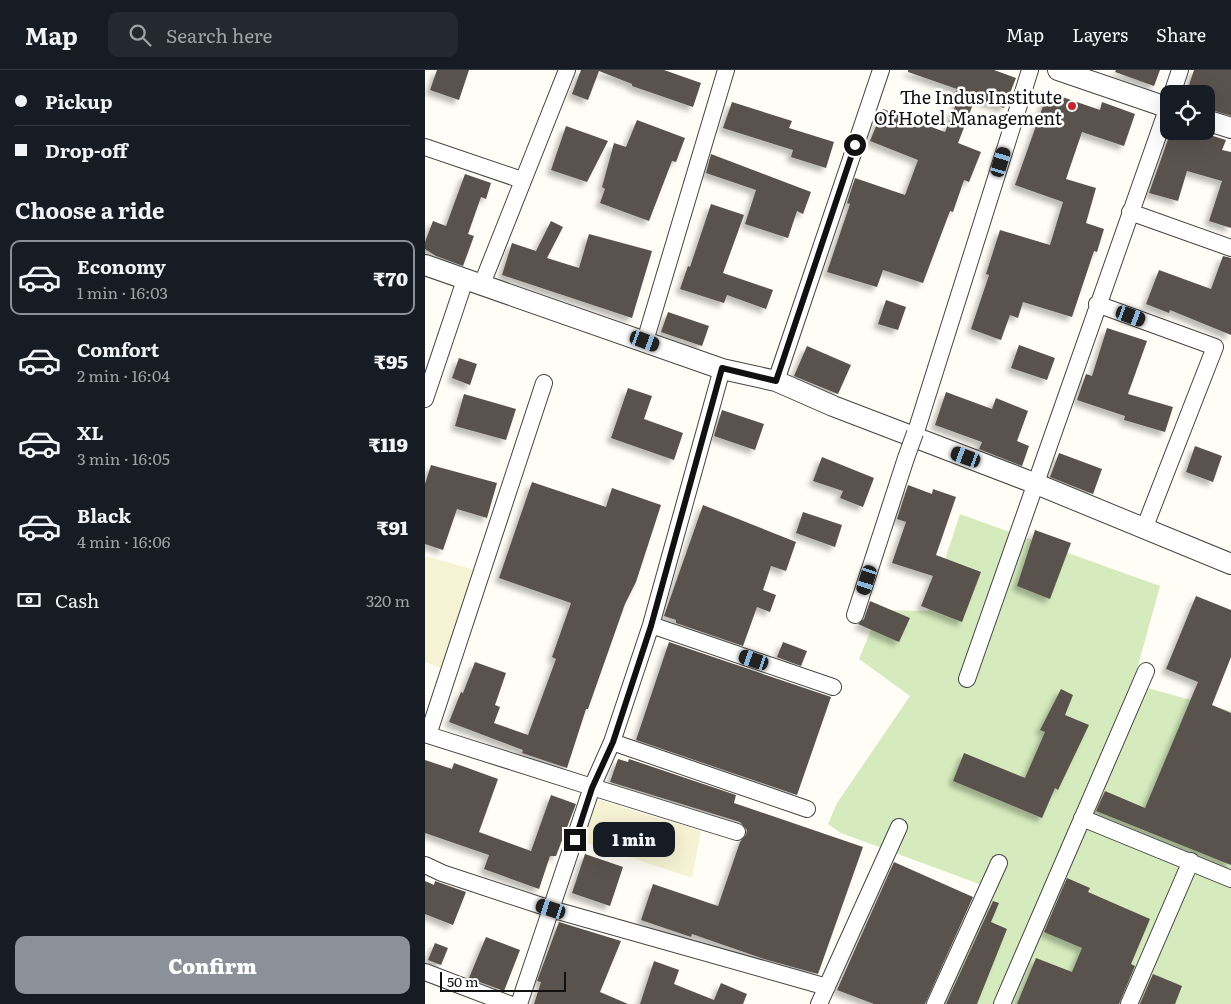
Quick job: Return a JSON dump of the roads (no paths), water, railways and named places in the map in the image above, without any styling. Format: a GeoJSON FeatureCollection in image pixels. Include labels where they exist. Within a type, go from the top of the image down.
{"type":"FeatureCollection","features":[{"type":"Feature","properties":{"kind":"street"},"geometry":{"type":"LineString","coordinates":[[425,399],[473,282],[522,180],[567,70]]}},
{"type":"Feature","properties":{"kind":"street"},"geometry":{"type":"LineString","coordinates":[[645,341],[726,70]]}},
{"type":"Feature","properties":{"kind":"street"},"geometry":{"type":"LineString","coordinates":[[776,381],[881,70]]}},
{"type":"Feature","properties":{"kind":"street"},"geometry":{"type":"LineString","coordinates":[[855,615],[1030,70]]}},
{"type":"Feature","properties":{"kind":"street"},"geometry":{"type":"LineString","coordinates":[[1057,70],[1160,100]]}},
{"type":"Feature","properties":{"kind":"street"},"geometry":{"type":"LineString","coordinates":[[1175,85],[1180,70]]}},
{"type":"Feature","properties":{"kind":"street"},"geometry":{"type":"LineString","coordinates":[[1215,123],[1231,128]]}},
{"type":"Feature","properties":{"kind":"street"},"geometry":{"type":"LineString","coordinates":[[967,679],[1160,128]]}},
{"type":"Feature","properties":{"kind":"street"},"geometry":{"type":"LineString","coordinates":[[425,147],[522,180]]}},
{"type":"Feature","properties":{"kind":"street"},"geometry":{"type":"LineString","coordinates":[[1130,212],[1231,248]]}},
{"type":"Feature","properties":{"kind":"street"},"geometry":{"type":"LineString","coordinates":[[425,266],[645,341],[721,374],[776,381],[914,436],[1033,487],[1231,564]]}},
{"type":"Feature","properties":{"kind":"street"},"geometry":{"type":"LineString","coordinates":[[1097,304],[1215,347],[1144,529]]}},
{"type":"Feature","properties":{"kind":"street"},"geometry":{"type":"LineString","coordinates":[[519,1004],[592,788],[613,742],[651,626],[721,374]]}},
{"type":"Feature","properties":{"kind":"street"},"geometry":{"type":"LineString","coordinates":[[544,382],[426,735],[737,832]]}},
{"type":"Feature","properties":{"kind":"street"},"geometry":{"type":"LineString","coordinates":[[651,626],[833,687]]}},
{"type":"Feature","properties":{"kind":"street"},"geometry":{"type":"LineString","coordinates":[[1002,1004],[1146,671]]}},
{"type":"Feature","properties":{"kind":"street"},"geometry":{"type":"LineString","coordinates":[[613,742],[807,809]]}},
{"type":"Feature","properties":{"kind":"street"},"geometry":{"type":"LineString","coordinates":[[1082,818],[1191,861],[1231,879]]}},
{"type":"Feature","properties":{"kind":"street"},"geometry":{"type":"LineString","coordinates":[[819,1004],[899,827]]}},
{"type":"Feature","properties":{"kind":"street"},"geometry":{"type":"LineString","coordinates":[[1129,1004],[1191,861]]}},
{"type":"Feature","properties":{"kind":"street"},"geometry":{"type":"LineString","coordinates":[[935,1004],[999,863]]}},
{"type":"Feature","properties":{"kind":"street"},"geometry":{"type":"LineString","coordinates":[[425,865],[442,873],[551,909],[827,987]]}},
{"type":"Feature","properties":{"kind":"street"},"geometry":{"type":"LineString","coordinates":[[425,972],[509,1004]]}},
{"type":"Feature","properties":{"kind":"place","name":"The Indus Institute Of Hotel Management"},"geometry":{"type":"Point","coordinates":[1072,106]}}]}
